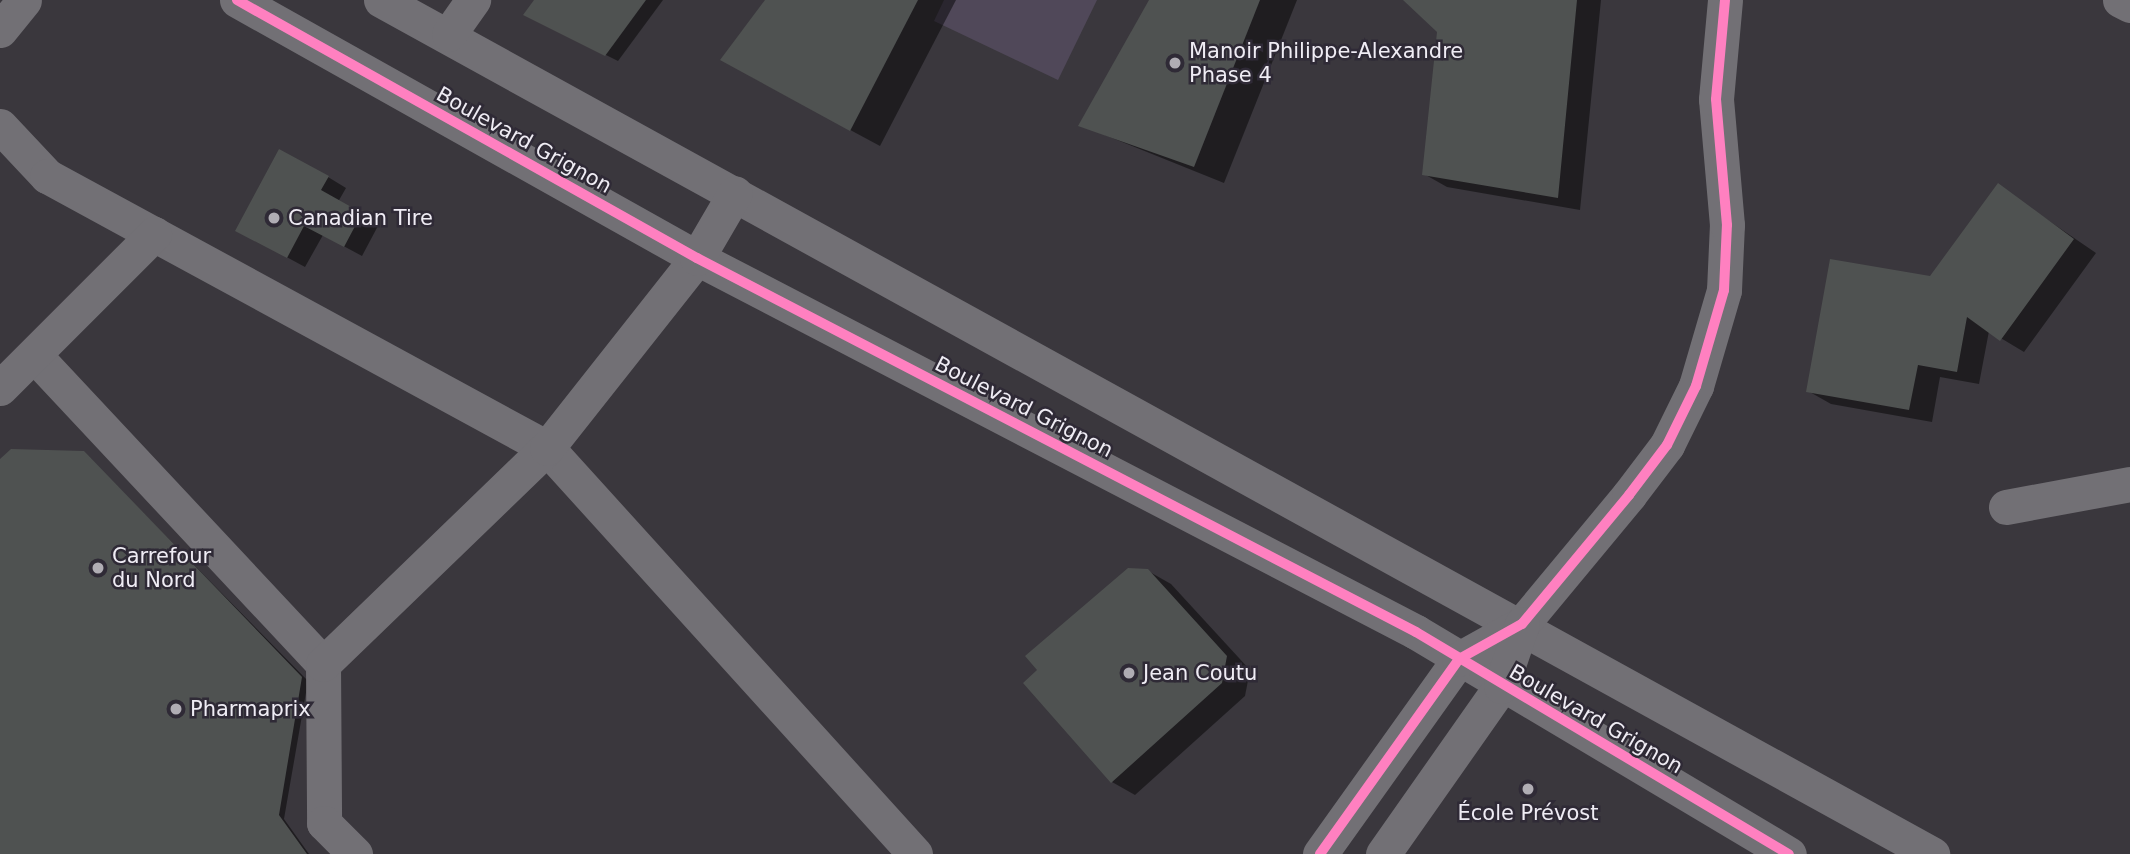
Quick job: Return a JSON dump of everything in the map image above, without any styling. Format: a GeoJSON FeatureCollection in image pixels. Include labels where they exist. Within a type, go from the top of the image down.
{"type":"FeatureCollection","features":[{"type":"Feature","properties":{"kind":"street"},"geometry":{"type":"LineString","coordinates":[[0,30],[24,0]]}},
{"type":"Feature","properties":{"kind":"street","name":"Boulevard Grignon"},"geometry":{"type":"LineString","coordinates":[[237,0],[697,258],[1458,659],[1789,854]]}},
{"type":"Feature","properties":{"kind":"street","name":"Boulevard Grignon"},"geometry":{"type":"LineString","coordinates":[[381,0],[449,34],[1522,624],[1932,854]]}},
{"type":"Feature","properties":{"kind":"street"},"geometry":{"type":"LineString","coordinates":[[449,34],[472,0]]}},
{"type":"Feature","properties":{"kind":"street"},"geometry":{"type":"LineString","coordinates":[[1383,854],[1501,686],[1522,624],[1667,445],[1713,339],[1724,290],[1727,225],[1716,99],[1725,0]]}},
{"type":"Feature","properties":{"kind":"street"},"geometry":{"type":"LineString","coordinates":[[2120,0],[2130,5]]}},
{"type":"Feature","properties":{"kind":"street"},"geometry":{"type":"LineString","coordinates":[[0,126],[47,176],[547,448],[915,854]]}},
{"type":"Feature","properties":{"kind":"street"},"geometry":{"type":"LineString","coordinates":[[323,664],[547,448],[697,258],[735,192]]}},
{"type":"Feature","properties":{"kind":"street"},"geometry":{"type":"LineString","coordinates":[[0,388],[35,356],[154,234]]}},
{"type":"Feature","properties":{"kind":"street"},"geometry":{"type":"LineString","coordinates":[[35,356],[323,664],[324,823],[355,854]]}},
{"type":"Feature","properties":{"kind":"street"},"geometry":{"type":"LineString","coordinates":[[2006,507],[2130,484]]}},
{"type":"Feature","properties":{"kind":"street"},"geometry":{"type":"LineString","coordinates":[[1320,854],[1458,659],[1522,624]]}},
{"type":"Feature","properties":{"kind":"shaded area"},"geometry":{"type":"Polygon","coordinates":[[[944,0],[1097,0],[1058,80],[934,21],[944,0]]]}},
{"type":"Feature","properties":{"kind":"building"},"geometry":{"type":"Polygon","coordinates":[[[534,0],[646,0],[605,56],[523,15],[534,0]]]}},
{"type":"Feature","properties":{"kind":"building"},"geometry":{"type":"Polygon","coordinates":[[[765,0],[918,0],[850,131],[720,60],[765,0]]]}},
{"type":"Feature","properties":{"kind":"building","name":"Manoir Philippe-Alexandre Phase 4"},"geometry":{"type":"Polygon","coordinates":[[[1149,0],[1260,0],[1194,167],[1078,126],[1149,0]]]}},
{"type":"Feature","properties":{"kind":"building"},"geometry":{"type":"Polygon","coordinates":[[[1403,0],[1577,0],[1558,198],[1422,175],[1437,32],[1403,0]]]}},
{"type":"Feature","properties":{"kind":"building"},"geometry":{"type":"Polygon","coordinates":[[[279,149],[329,176],[321,190],[362,213],[344,247],[304,226],[287,258],[235,231],[279,149]]]}},
{"type":"Feature","properties":{"kind":"building"},"geometry":{"type":"Polygon","coordinates":[[[1998,183],[2074,239],[2000,341],[1967,317],[1957,372],[1918,365],[1909,410],[1806,392],[1830,259],[1930,276],[1998,183]]]}},
{"type":"Feature","properties":{"kind":"building","name":"Carrefour du Nord"},"geometry":{"type":"Polygon","coordinates":[[[11,449],[84,451],[302,677],[279,815],[307,854],[0,854],[0,459],[11,449]]]}},
{"type":"Feature","properties":{"kind":"building"},"geometry":{"type":"Polygon","coordinates":[[[1128,568],[1148,569],[1227,656],[1222,683],[1111,783],[1023,683],[1037,670],[1025,656],[1128,568]]]}},
{"type":"Feature","properties":{"kind":"cycle path"},"geometry":{"type":"LineString","coordinates":[[237,0],[697,258],[1416,632],[1789,854]]}},
{"type":"Feature","properties":{"kind":"cycle path"},"geometry":{"type":"LineString","coordinates":[[1320,854],[1459,659],[1522,624],[1629,495],[1667,445],[1696,386],[1724,290],[1727,225],[1716,99],[1725,0]]}},
{"type":"Feature","properties":{"kind":"place","name":"Manoir Philippe-Alexandre Phase 4"},"geometry":{"type":"Point","coordinates":[1175,63]}},
{"type":"Feature","properties":{"kind":"place","name":"Canadian Tire"},"geometry":{"type":"Point","coordinates":[274,218]}},
{"type":"Feature","properties":{"kind":"place","name":"Carrefour du Nord"},"geometry":{"type":"Point","coordinates":[98,568]}},
{"type":"Feature","properties":{"kind":"place","name":"Jean Coutu"},"geometry":{"type":"Point","coordinates":[1129,673]}},
{"type":"Feature","properties":{"kind":"place","name":"Pharmaprix"},"geometry":{"type":"Point","coordinates":[176,709]}},
{"type":"Feature","properties":{"kind":"place","name":"École Prévost"},"geometry":{"type":"Point","coordinates":[1528,789]}}]}
